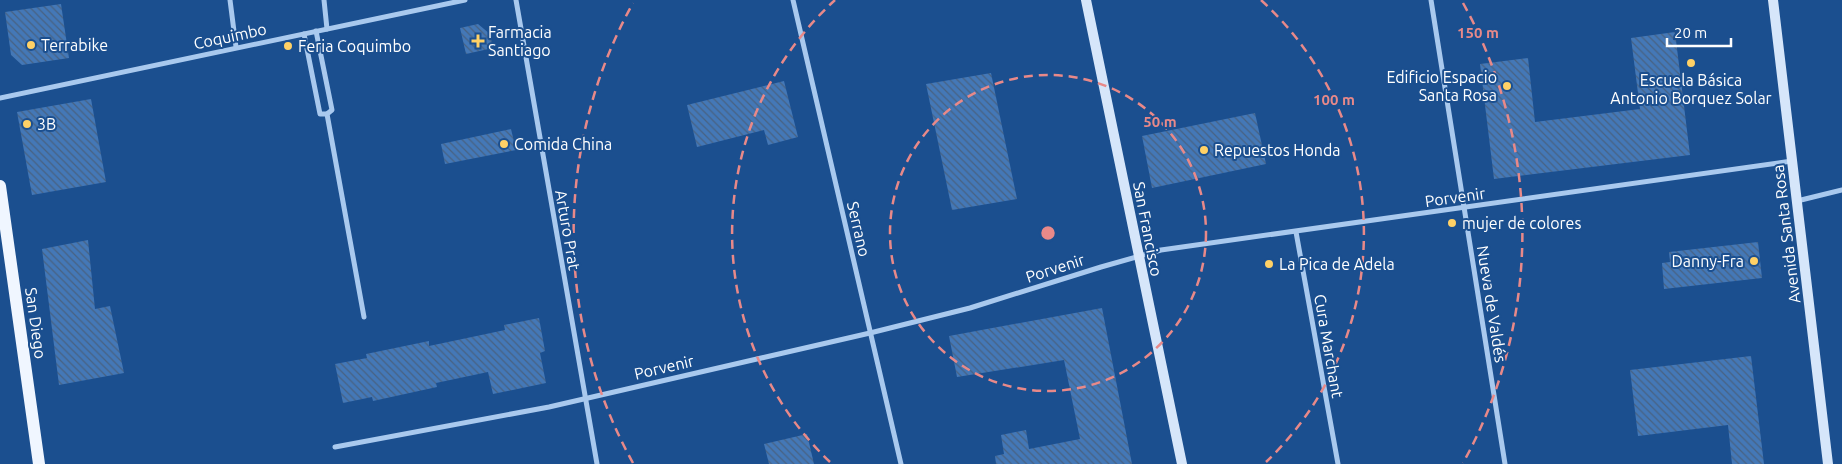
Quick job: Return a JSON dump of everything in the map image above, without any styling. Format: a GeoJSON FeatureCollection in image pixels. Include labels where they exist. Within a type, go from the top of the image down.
{"type":"FeatureCollection","features":[{"type":"Feature","properties":{"kind":"main road","name":"San Francisco"},"geometry":{"type":"LineString","coordinates":[[1086,0],[1182,464]]}},
{"type":"Feature","properties":{"kind":"main road","name":"Avenida Santa Rosa"},"geometry":{"type":"LineString","coordinates":[[1773,0],[1828,464]]}},
{"type":"Feature","properties":{"kind":"main road","name":"San Diego"},"geometry":{"type":"LineString","coordinates":[[0,186],[39,464]]}},
{"type":"Feature","properties":{"kind":"street"},"geometry":{"type":"LineString","coordinates":[[230,0],[236,47]]}},
{"type":"Feature","properties":{"kind":"street"},"geometry":{"type":"LineString","coordinates":[[324,0],[327,29]]}},
{"type":"Feature","properties":{"kind":"street","name":"Coquimbo"},"geometry":{"type":"LineString","coordinates":[[0,98],[465,0]]}},
{"type":"Feature","properties":{"kind":"street","name":"Arturo Prat"},"geometry":{"type":"LineString","coordinates":[[516,0],[597,464]]}},
{"type":"Feature","properties":{"kind":"street","name":"Serrano"},"geometry":{"type":"LineString","coordinates":[[793,0],[901,464]]}},
{"type":"Feature","properties":{"kind":"street","name":"Nueva de Valdés"},"geometry":{"type":"LineString","coordinates":[[1431,0],[1504,464]]}},
{"type":"Feature","properties":{"kind":"street"},"geometry":{"type":"LineString","coordinates":[[304,34],[320,114],[327,114],[332,110],[316,31]]}},
{"type":"Feature","properties":{"kind":"street"},"geometry":{"type":"LineString","coordinates":[[327,114],[364,318]]}},
{"type":"Feature","properties":{"kind":"street","name":"Porvenir"},"geometry":{"type":"LineString","coordinates":[[335,447],[550,407],[870,333],[970,308],[1162,250],[1464,209],[1792,161]]}},
{"type":"Feature","properties":{"kind":"street"},"geometry":{"type":"LineString","coordinates":[[1797,201],[1842,190]]}},
{"type":"Feature","properties":{"kind":"street","name":"Cura Marchant"},"geometry":{"type":"LineString","coordinates":[[1296,232],[1338,464]]}},
{"type":"Feature","properties":{"kind":"building"},"geometry":{"type":"Polygon","coordinates":[[[61,4],[69,58],[22,65],[11,55],[5,12],[61,4]]]}},
{"type":"Feature","properties":{"kind":"building","name":"Farmacia Santiago"},"geometry":{"type":"Polygon","coordinates":[[[478,24],[490,34],[493,48],[466,54],[460,28],[478,24]]]}},
{"type":"Feature","properties":{"kind":"building","name":"Edificio Espacio Santa Rosa"},"geometry":{"type":"Polygon","coordinates":[[[1675,32],[1690,155],[1494,179],[1480,64],[1528,58],[1535,122],[1640,109],[1631,38],[1675,32]]]}},
{"type":"Feature","properties":{"kind":"building"},"geometry":{"type":"Polygon","coordinates":[[[991,73],[1017,199],[952,210],[926,84],[991,73]]]}},
{"type":"Feature","properties":{"kind":"building"},"geometry":{"type":"Polygon","coordinates":[[[784,81],[798,137],[768,145],[764,130],[697,147],[687,105],[784,81]]]}},
{"type":"Feature","properties":{"kind":"building"},"geometry":{"type":"Polygon","coordinates":[[[91,99],[106,182],[32,195],[17,112],[91,99]]]}},
{"type":"Feature","properties":{"kind":"building","name":"Repuestos Honda"},"geometry":{"type":"Polygon","coordinates":[[[1255,113],[1266,164],[1152,188],[1142,136],[1255,113]]]}},
{"type":"Feature","properties":{"kind":"building"},"geometry":{"type":"Polygon","coordinates":[[[511,129],[516,150],[445,164],[441,144],[511,129]]]}},
{"type":"Feature","properties":{"kind":"building"},"geometry":{"type":"Polygon","coordinates":[[[88,240],[95,309],[110,306],[124,373],[59,385],[42,249],[88,240]]]}},
{"type":"Feature","properties":{"kind":"building"},"geometry":{"type":"Polygon","coordinates":[[[1758,242],[1762,278],[1664,289],[1662,263],[1670,262],[1669,252],[1758,242]]]}},
{"type":"Feature","properties":{"kind":"building"},"geometry":{"type":"Polygon","coordinates":[[[1102,308],[1132,464],[996,464],[995,456],[1004,454],[1001,435],[1026,430],[1029,449],[1080,439],[1064,360],[957,377],[949,336],[1102,308]]]}},
{"type":"Feature","properties":{"kind":"building"},"geometry":{"type":"Polygon","coordinates":[[[539,318],[545,351],[540,353],[546,383],[493,394],[488,372],[436,383],[437,387],[373,401],[372,397],[343,403],[335,364],[367,358],[366,354],[429,341],[429,346],[505,330],[504,325],[539,318]]]}},
{"type":"Feature","properties":{"kind":"building"},"geometry":{"type":"Polygon","coordinates":[[[1751,356],[1764,464],[1732,464],[1728,425],[1638,436],[1630,370],[1751,356]]]}},
{"type":"Feature","properties":{"kind":"building"},"geometry":{"type":"Polygon","coordinates":[[[807,434],[814,464],[769,464],[764,444],[807,434]]]}},
{"type":"Feature","properties":{"kind":"place","name":"Farmacia Santiago"},"geometry":{"type":"Point","coordinates":[478,41]}},
{"type":"Feature","properties":{"kind":"place","name":"Terrabike"},"geometry":{"type":"Point","coordinates":[31,45]}},
{"type":"Feature","properties":{"kind":"place","name":"Feria Coquimbo"},"geometry":{"type":"Point","coordinates":[288,46]}},
{"type":"Feature","properties":{"kind":"place","name":"Escuela Básica Antonio Borquez Solar"},"geometry":{"type":"Point","coordinates":[1691,63]}},
{"type":"Feature","properties":{"kind":"place","name":"Edificio Espacio Santa Rosa"},"geometry":{"type":"Point","coordinates":[1507,86]}},
{"type":"Feature","properties":{"kind":"place","name":"3B"},"geometry":{"type":"Point","coordinates":[27,124]}},
{"type":"Feature","properties":{"kind":"place","name":"Comida China"},"geometry":{"type":"Point","coordinates":[504,144]}},
{"type":"Feature","properties":{"kind":"place","name":"Repuestos Honda"},"geometry":{"type":"Point","coordinates":[1204,150]}},
{"type":"Feature","properties":{"kind":"place","name":"mujer de colores"},"geometry":{"type":"Point","coordinates":[1452,223]}},
{"type":"Feature","properties":{"kind":"place","name":"Danny-Fra"},"geometry":{"type":"Point","coordinates":[1754,261]}},
{"type":"Feature","properties":{"kind":"place","name":"La Pica de Adela"},"geometry":{"type":"Point","coordinates":[1269,264]}}]}
